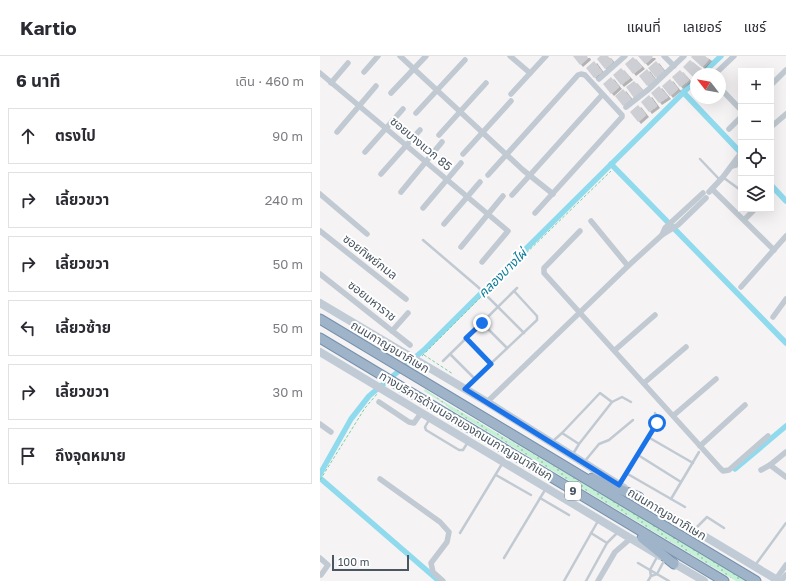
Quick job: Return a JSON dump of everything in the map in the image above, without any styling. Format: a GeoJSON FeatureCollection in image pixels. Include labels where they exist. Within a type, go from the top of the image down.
{"type":"FeatureCollection","features":[{"type":"Feature","properties":{"kind":"highway","name":"ถนนกาญจนาภิเษก"},"geometry":{"type":"LineString","coordinates":[[320,319],[756,581]]}},
{"type":"Feature","properties":{"kind":"highway","name":"9"},"geometry":{"type":"LineString","coordinates":[[320,338],[724,581]]}},
{"type":"Feature","properties":{"kind":"highway"},"geometry":{"type":"LineString","coordinates":[[565,467],[639,497]]}},
{"type":"Feature","properties":{"kind":"highway"},"geometry":{"type":"LineString","coordinates":[[618,518],[674,564]]}},
{"type":"Feature","properties":{"kind":"main road"},"geometry":{"type":"LineString","coordinates":[[320,303],[487,402],[619,485],[779,580]]}},
{"type":"Feature","properties":{"kind":"main road","name":"ทางบริการด้านนอกของถนนกาญจนาภิเษก"},"geometry":{"type":"LineString","coordinates":[[320,352],[546,487],[618,532],[704,581]]}},
{"type":"Feature","properties":{"kind":"street"},"geometry":{"type":"LineString","coordinates":[[364,72],[378,56]]}},
{"type":"Feature","properties":{"kind":"street"},"geometry":{"type":"LineString","coordinates":[[400,56],[529,175],[553,194]]}},
{"type":"Feature","properties":{"kind":"street"},"geometry":{"type":"LineString","coordinates":[[391,94],[426,56]]}},
{"type":"Feature","properties":{"kind":"street"},"geometry":{"type":"LineString","coordinates":[[510,56],[530,73]]}},
{"type":"Feature","properties":{"kind":"street"},"geometry":{"type":"LineString","coordinates":[[511,94],[546,56]]}},
{"type":"Feature","properties":{"kind":"street"},"geometry":{"type":"LineString","coordinates":[[599,78],[625,56]]}},
{"type":"Feature","properties":{"kind":"street"},"geometry":{"type":"LineString","coordinates":[[664,56],[674,66]]}},
{"type":"Feature","properties":{"kind":"street"},"geometry":{"type":"LineString","coordinates":[[626,107],[649,90],[684,56]]}},
{"type":"Feature","properties":{"kind":"street"},"geometry":{"type":"LineString","coordinates":[[721,68],[734,56]]}},
{"type":"Feature","properties":{"kind":"street"},"geometry":{"type":"LineString","coordinates":[[416,113],[465,60]]}},
{"type":"Feature","properties":{"kind":"street"},"geometry":{"type":"LineString","coordinates":[[331,83],[348,63]]}},
{"type":"Feature","properties":{"kind":"street"},"geometry":{"type":"LineString","coordinates":[[774,82],[786,70]]}},
{"type":"Feature","properties":{"kind":"street","name":"ซอยบางแวก 85"},"geometry":{"type":"LineString","coordinates":[[320,74],[508,231],[482,262]]}},
{"type":"Feature","properties":{"kind":"street"},"geometry":{"type":"LineString","coordinates":[[488,174],[578,75],[585,75],[622,115],[621,118],[535,213]]}},
{"type":"Feature","properties":{"kind":"street"},"geometry":{"type":"LineString","coordinates":[[439,135],[486,83]]}},
{"type":"Feature","properties":{"kind":"street"},"geometry":{"type":"LineString","coordinates":[[337,132],[376,86]]}},
{"type":"Feature","properties":{"kind":"street"},"geometry":{"type":"LineString","coordinates":[[726,94],[738,107]]}},
{"type":"Feature","properties":{"kind":"street"},"geometry":{"type":"LineString","coordinates":[[512,195],[602,95]]}},
{"type":"Feature","properties":{"kind":"street"},"geometry":{"type":"LineString","coordinates":[[463,154],[511,101]]}},
{"type":"Feature","properties":{"kind":"street"},"geometry":{"type":"LineString","coordinates":[[365,152],[403,109]]}},
{"type":"Feature","properties":{"kind":"street"},"geometry":{"type":"LineString","coordinates":[[774,124],[786,114]]}},
{"type":"Feature","properties":{"kind":"street"},"geometry":{"type":"LineString","coordinates":[[729,129],[738,120]]}},
{"type":"Feature","properties":{"kind":"street"},"geometry":{"type":"LineString","coordinates":[[381,174],[420,130]]}},
{"type":"Feature","properties":{"kind":"street"},"geometry":{"type":"LineString","coordinates":[[401,192],[442,142]]}},
{"type":"Feature","properties":{"kind":"street"},"geometry":{"type":"LineString","coordinates":[[487,402],[628,266],[704,196],[706,190],[711,190],[732,166],[736,165],[738,160]]}},
{"type":"Feature","properties":{"kind":"street"},"geometry":{"type":"LineString","coordinates":[[423,208],[460,163]]}},
{"type":"Feature","properties":{"kind":"street"},"geometry":{"type":"LineString","coordinates":[[444,224],[480,182]]}},
{"type":"Feature","properties":{"kind":"street"},"geometry":{"type":"LineString","coordinates":[[711,190],[745,220],[774,250]]}},
{"type":"Feature","properties":{"kind":"street"},"geometry":{"type":"LineString","coordinates":[[320,194],[367,234]]}},
{"type":"Feature","properties":{"kind":"street"},"geometry":{"type":"LineString","coordinates":[[461,247],[503,196]]}},
{"type":"Feature","properties":{"kind":"street"},"geometry":{"type":"LineString","coordinates":[[745,220],[752,212]]}},
{"type":"Feature","properties":{"kind":"street"},"geometry":{"type":"LineString","coordinates":[[591,221],[628,266]]}},
{"type":"Feature","properties":{"kind":"street","name":"ซอยทิพย์กมล"},"geometry":{"type":"LineString","coordinates":[[320,231],[406,299]]}},
{"type":"Feature","properties":{"kind":"street"},"geometry":{"type":"LineString","coordinates":[[580,231],[543,271],[674,415],[720,468],[726,471],[768,436]]}},
{"type":"Feature","properties":{"kind":"street"},"geometry":{"type":"LineString","coordinates":[[741,287],[786,236]]}},
{"type":"Feature","properties":{"kind":"street","name":"ซอยมหาราช"},"geometry":{"type":"LineString","coordinates":[[320,274],[410,345]]}},
{"type":"Feature","properties":{"kind":"street"},"geometry":{"type":"LineString","coordinates":[[773,317],[786,299]]}},
{"type":"Feature","properties":{"kind":"street"},"geometry":{"type":"LineString","coordinates":[[392,331],[408,313]]}},
{"type":"Feature","properties":{"kind":"street"},"geometry":{"type":"LineString","coordinates":[[615,350],[655,315]]}},
{"type":"Feature","properties":{"kind":"street"},"geometry":{"type":"LineString","coordinates":[[644,383],[686,347]]}},
{"type":"Feature","properties":{"kind":"street"},"geometry":{"type":"LineString","coordinates":[[674,415],[716,379]]}},
{"type":"Feature","properties":{"kind":"street"},"geometry":{"type":"LineString","coordinates":[[379,402],[409,422],[414,423],[421,413]]}},
{"type":"Feature","properties":{"kind":"street"},"geometry":{"type":"LineString","coordinates":[[700,446],[745,406]]}},
{"type":"Feature","properties":{"kind":"street"},"geometry":{"type":"LineString","coordinates":[[320,424],[331,432]]}},
{"type":"Feature","properties":{"kind":"street"},"geometry":{"type":"LineString","coordinates":[[761,470],[770,465],[786,452]]}},
{"type":"Feature","properties":{"kind":"street"},"geometry":{"type":"LineString","coordinates":[[770,465],[786,477]]}},
{"type":"Feature","properties":{"kind":"street"},"geometry":{"type":"LineString","coordinates":[[380,479],[440,522],[448,532],[447,542],[431,563],[433,572],[443,581]]}},
{"type":"Feature","properties":{"kind":"street"},"geometry":{"type":"LineString","coordinates":[[598,581],[612,555],[630,539]]}},
{"type":"Feature","properties":{"kind":"street"},"geometry":{"type":"LineString","coordinates":[[320,558],[328,565],[321,575]]}},
{"type":"Feature","properties":{"kind":"street"},"geometry":{"type":"LineString","coordinates":[[779,580],[786,565]]}},
{"type":"Feature","properties":{"kind":"street"},"geometry":{"type":"LineString","coordinates":[[779,580],[786,574]]}},
{"type":"Feature","properties":{"kind":"lane"},"geometry":{"type":"LineString","coordinates":[[700,159],[722,179],[738,188]]}},
{"type":"Feature","properties":{"kind":"lane"},"geometry":{"type":"LineString","coordinates":[[423,240],[486,294],[524,333]]}},
{"type":"Feature","properties":{"kind":"lane"},"geometry":{"type":"LineString","coordinates":[[443,361],[517,288]]}},
{"type":"Feature","properties":{"kind":"lane"},"geometry":{"type":"LineString","coordinates":[[465,389],[538,318],[514,291]]}},
{"type":"Feature","properties":{"kind":"lane"},"geometry":{"type":"LineString","coordinates":[[482,323],[507,348]]}},
{"type":"Feature","properties":{"kind":"lane"},"geometry":{"type":"LineString","coordinates":[[466,338],[491,364]]}},
{"type":"Feature","properties":{"kind":"lane"},"geometry":{"type":"LineString","coordinates":[[450,354],[476,379]]}},
{"type":"Feature","properties":{"kind":"lane"},"geometry":{"type":"LineString","coordinates":[[551,443],[600,393],[612,402]]}},
{"type":"Feature","properties":{"kind":"lane"},"geometry":{"type":"LineString","coordinates":[[572,456],[579,444],[612,402],[622,397],[631,402]]}},
{"type":"Feature","properties":{"kind":"lane"},"geometry":{"type":"LineString","coordinates":[[619,485],[658,421],[655,413]]}},
{"type":"Feature","properties":{"kind":"lane"},"geometry":{"type":"LineString","coordinates":[[430,418],[425,427],[426,430],[458,450],[462,450],[469,441]]}},
{"type":"Feature","properties":{"kind":"lane"},"geometry":{"type":"LineString","coordinates":[[583,462],[599,444],[611,439],[633,420]]}},
{"type":"Feature","properties":{"kind":"lane"},"geometry":{"type":"LineString","coordinates":[[562,433],[579,444]]}},
{"type":"Feature","properties":{"kind":"lane"},"geometry":{"type":"LineString","coordinates":[[648,437],[692,463]]}},
{"type":"Feature","properties":{"kind":"lane"},"geometry":{"type":"LineString","coordinates":[[671,499],[699,452]]}},
{"type":"Feature","properties":{"kind":"lane"},"geometry":{"type":"LineString","coordinates":[[638,455],[682,482]]}},
{"type":"Feature","properties":{"kind":"lane"},"geometry":{"type":"LineString","coordinates":[[460,533],[504,462]]}},
{"type":"Feature","properties":{"kind":"lane"},"geometry":{"type":"LineString","coordinates":[[626,473],[685,507]]}},
{"type":"Feature","properties":{"kind":"lane"},"geometry":{"type":"LineString","coordinates":[[496,475],[531,495]]}},
{"type":"Feature","properties":{"kind":"lane"},"geometry":{"type":"LineString","coordinates":[[504,558],[546,487]]}},
{"type":"Feature","properties":{"kind":"lane"},"geometry":{"type":"LineString","coordinates":[[540,498],[569,515]]}},
{"type":"Feature","properties":{"kind":"lane"},"geometry":{"type":"LineString","coordinates":[[694,530],[707,517],[724,528]]}},
{"type":"Feature","properties":{"kind":"lane"},"geometry":{"type":"LineString","coordinates":[[564,581],[598,520]]}},
{"type":"Feature","properties":{"kind":"lane"},"geometry":{"type":"LineString","coordinates":[[754,566],[786,523]]}},
{"type":"Feature","properties":{"kind":"lane"},"geometry":{"type":"LineString","coordinates":[[586,581],[607,543],[618,532]]}},
{"type":"Feature","properties":{"kind":"lane"},"geometry":{"type":"LineString","coordinates":[[590,533],[607,543]]}},
{"type":"Feature","properties":{"kind":"lane"},"geometry":{"type":"LineString","coordinates":[[650,570],[662,557]]}},
{"type":"Feature","properties":{"kind":"lane"},"geometry":{"type":"LineString","coordinates":[[657,574],[662,557]]}},
{"type":"Feature","properties":{"kind":"lane"},"geometry":{"type":"LineString","coordinates":[[638,563],[669,581]]}},
{"type":"Feature","properties":{"kind":"lane"},"geometry":{"type":"LineString","coordinates":[[648,581],[651,576],[650,570]]}},
{"type":"Feature","properties":{"kind":"lane"},"geometry":{"type":"LineString","coordinates":[[651,576],[657,574]]}},
{"type":"Feature","properties":{"kind":"path"},"geometry":{"type":"LineString","coordinates":[[418,360],[611,171]]}},
{"type":"Feature","properties":{"kind":"path"},"geometry":{"type":"LineString","coordinates":[[424,355],[450,370],[456,377]]}},
{"type":"Feature","properties":{"kind":"path"},"geometry":{"type":"LineString","coordinates":[[320,480],[365,408],[381,390]]}},
{"type":"Feature","properties":{"kind":"green space"},"geometry":{"type":"Polygon","coordinates":[[[425,389],[441,400],[749,581],[736,581],[450,409],[424,391],[425,389]]]}},
{"type":"Feature","properties":{"kind":"building"},"geometry":{"type":"Polygon","coordinates":[[[573,56],[587,56],[588,58],[580,65],[573,56]]]}},
{"type":"Feature","properties":{"kind":"building"},"geometry":{"type":"Polygon","coordinates":[[[600,56],[608,56],[613,62],[605,69],[597,59],[600,56]]]}},
{"type":"Feature","properties":{"kind":"building"},"geometry":{"type":"Polygon","coordinates":[[[638,56],[652,56],[653,57],[645,64],[638,56]]]}},
{"type":"Feature","properties":{"kind":"building"},"geometry":{"type":"Polygon","coordinates":[[[705,56],[709,59],[702,67],[691,57],[705,56]]]}},
{"type":"Feature","properties":{"kind":"building"},"geometry":{"type":"Polygon","coordinates":[[[633,57],[642,67],[633,74],[625,64],[633,57]]]}},
{"type":"Feature","properties":{"kind":"building"},"geometry":{"type":"Polygon","coordinates":[[[690,60],[700,68],[690,68],[690,74],[683,67],[690,60]]]}},
{"type":"Feature","properties":{"kind":"building"},"geometry":{"type":"Polygon","coordinates":[[[594,61],[602,72],[594,78],[586,68],[594,61]]]}},
{"type":"Feature","properties":{"kind":"building"},"geometry":{"type":"Polygon","coordinates":[[[656,61],[664,71],[656,78],[648,68],[656,61]]]}},
{"type":"Feature","properties":{"kind":"building"},"geometry":{"type":"Polygon","coordinates":[[[621,68],[630,78],[621,85],[613,75],[621,68]]]}},
{"type":"Feature","properties":{"kind":"building"},"geometry":{"type":"Polygon","coordinates":[[[647,69],[655,80],[647,86],[639,76],[647,69]]]}},
{"type":"Feature","properties":{"kind":"building"},"geometry":{"type":"Polygon","coordinates":[[[680,70],[689,80],[680,87],[672,77],[680,70]]]}},
{"type":"Feature","properties":{"kind":"building"},"geometry":{"type":"Polygon","coordinates":[[[611,77],[619,87],[611,94],[603,84],[611,77]]]}},
{"type":"Feature","properties":{"kind":"building"},"geometry":{"type":"Polygon","coordinates":[[[670,79],[678,89],[670,96],[662,86],[670,79]]]}},
{"type":"Feature","properties":{"kind":"building"},"geometry":{"type":"Polygon","coordinates":[[[634,81],[643,91],[634,98],[626,87],[634,81]]]}},
{"type":"Feature","properties":{"kind":"building"},"geometry":{"type":"Polygon","coordinates":[[[659,86],[668,97],[659,103],[651,93],[659,86]]]}},
{"type":"Feature","properties":{"kind":"building"},"geometry":{"type":"Polygon","coordinates":[[[623,89],[631,99],[623,106],[615,96],[623,89]]]}},
{"type":"Feature","properties":{"kind":"building"},"geometry":{"type":"Polygon","coordinates":[[[649,95],[657,106],[649,112],[641,102],[649,95]]]}},
{"type":"Feature","properties":{"kind":"building"},"geometry":{"type":"Polygon","coordinates":[[[638,105],[646,115],[638,122],[630,112],[638,105]]]}},
{"type":"Feature","properties":{"kind":"waterway","name":"คลองบางไผ่"},"geometry":{"type":"LineString","coordinates":[[708,68],[721,56]]}},
{"type":"Feature","properties":{"kind":"waterway","name":"คลองบางไผ่"},"geometry":{"type":"LineString","coordinates":[[320,474],[351,419],[369,396],[425,349],[690,86]]}},
{"type":"Feature","properties":{"kind":"waterway"},"geometry":{"type":"LineString","coordinates":[[683,92],[738,150]]}},
{"type":"Feature","properties":{"kind":"waterway"},"geometry":{"type":"LineString","coordinates":[[611,164],[786,343]]}},
{"type":"Feature","properties":{"kind":"waterway"},"geometry":{"type":"LineString","coordinates":[[774,188],[786,201]]}},
{"type":"Feature","properties":{"kind":"waterway"},"geometry":{"type":"LineString","coordinates":[[735,469],[786,426]]}},
{"type":"Feature","properties":{"kind":"waterway"},"geometry":{"type":"LineString","coordinates":[[320,478],[439,581]]}},
{"type":"Feature","properties":{"kind":"route"},"geometry":{"type":"LineString","coordinates":[[482,323],[466,338],[491,364],[465,389],[619,485],[657,423]]}}]}
